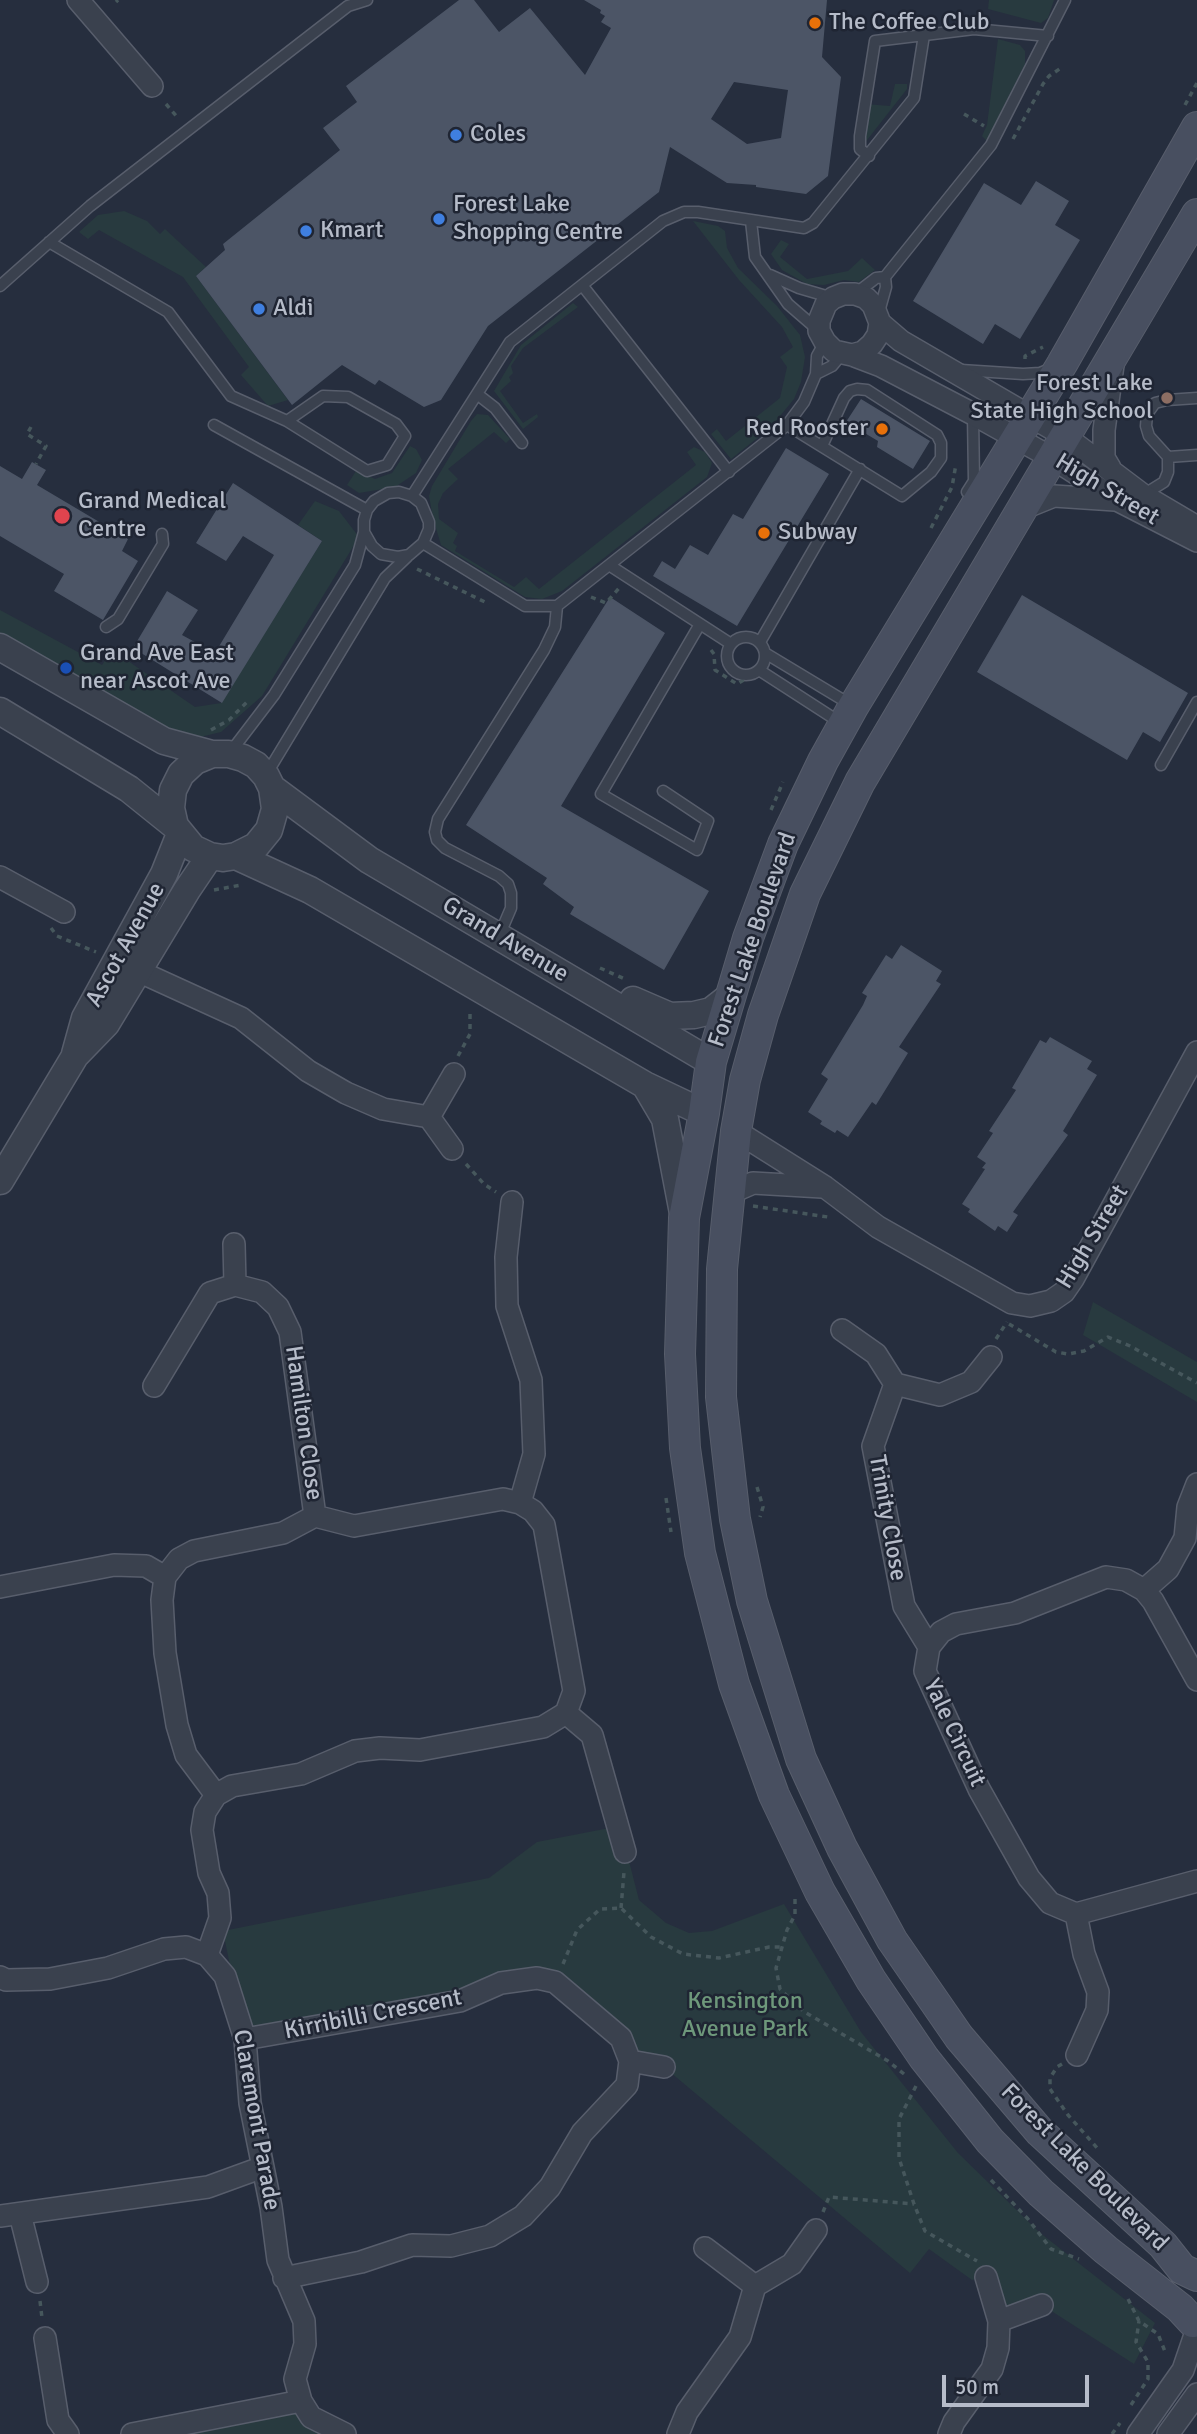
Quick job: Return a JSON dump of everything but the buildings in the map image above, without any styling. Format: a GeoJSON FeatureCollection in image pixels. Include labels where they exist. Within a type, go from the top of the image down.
{"type":"FeatureCollection","features":[{"type":"Feature","properties":{"kind":"main road","name":"Forest Lake Boulevard"},"geometry":{"type":"LineString","coordinates":[[1196,2323],[1041,2193],[990,2141],[924,2058],[871,1980],[821,1892],[774,1794],[734,1685],[700,1553],[685,1448],[680,1354],[684,1218],[711,1062],[748,938],[783,844],[848,716],[1062,364],[1197,127]]}},
{"type":"Feature","properties":{"kind":"main road","name":"Forest Lake Boulevard"},"geometry":{"type":"LineString","coordinates":[[1197,214],[860,782],[805,894],[775,976],[745,1080],[736,1131],[722,1269],[721,1396],[735,1519],[752,1601],[774,1680],[801,1759],[842,1848],[892,1940],[959,2036],[1040,2132],[1163,2245],[1182,2269],[1197,2276]]}},
{"type":"Feature","properties":{"kind":"main road","name":"Grand Avenue"},"geometry":{"type":"LineString","coordinates":[[711,1062],[745,1080]]}},
{"type":"Feature","properties":{"kind":"main road"},"geometry":{"type":"LineString","coordinates":[[704,1113],[736,1131]]}},
{"type":"Feature","properties":{"kind":"street"},"geometry":{"type":"LineString","coordinates":[[99,2],[152,86]]}},
{"type":"Feature","properties":{"kind":"street"},"geometry":{"type":"LineString","coordinates":[[844,294],[866,298],[879,318],[901,341],[951,370],[1024,426],[973,414],[881,366],[835,346],[821,312],[833,298],[844,294]]}},
{"type":"Feature","properties":{"kind":"street"},"geometry":{"type":"LineString","coordinates":[[835,346],[863,352],[878,335],[879,318]]}},
{"type":"Feature","properties":{"kind":"street"},"geometry":{"type":"LineString","coordinates":[[1110,468],[1104,458],[1104,430],[1114,356]]}},
{"type":"Feature","properties":{"kind":"street","name":"High Street"},"geometry":{"type":"LineString","coordinates":[[1024,426],[1059,447],[1110,468],[1143,495],[1197,527]]}},
{"type":"Feature","properties":{"kind":"street","name":"High Street"},"geometry":{"type":"LineString","coordinates":[[1059,447],[1117,500],[1197,541]]}},
{"type":"Feature","properties":{"kind":"street"},"geometry":{"type":"LineString","coordinates":[[1022,509],[1054,496],[1117,500]]}},
{"type":"Feature","properties":{"kind":"street","name":"Grand Avenue"},"geometry":{"type":"LineString","coordinates":[[0,647],[155,736],[243,758],[256,765],[269,782],[369,860],[711,1062]]}},
{"type":"Feature","properties":{"kind":"street"},"geometry":{"type":"LineString","coordinates":[[0,711],[129,789],[177,830],[193,848],[210,856],[236,856],[256,846],[269,830],[275,809],[269,782]]}},
{"type":"Feature","properties":{"kind":"street"},"geometry":{"type":"LineString","coordinates":[[177,830],[171,808],[173,790],[181,774],[195,761],[221,754]]}},
{"type":"Feature","properties":{"kind":"street","name":"Ascot Avenue"},"geometry":{"type":"LineString","coordinates":[[0,1181],[75,1056],[106,1024],[119,962],[164,874],[177,830]]}},
{"type":"Feature","properties":{"kind":"street","name":"Ascot Avenue"},"geometry":{"type":"LineString","coordinates":[[119,962],[187,890],[210,856]]}},
{"type":"Feature","properties":{"kind":"street"},"geometry":{"type":"LineString","coordinates":[[236,856],[310,890],[645,1085],[704,1113]]}},
{"type":"Feature","properties":{"kind":"street"},"geometry":{"type":"LineString","coordinates":[[0,877],[64,912]]}},
{"type":"Feature","properties":{"kind":"street"},"geometry":{"type":"LineString","coordinates":[[119,962],[241,1018],[308,1071],[346,1093],[383,1109],[429,1117],[452,1149]]}},
{"type":"Feature","properties":{"kind":"street"},"geometry":{"type":"LineString","coordinates":[[606,1000],[618,993],[670,1016],[694,1015],[711,1010],[719,1007],[729,997]]}},
{"type":"Feature","properties":{"kind":"street","name":"High Street"},"geometry":{"type":"LineString","coordinates":[[1012,1303],[1030,1306],[1050,1301],[1063,1292],[1197,1052]]}},
{"type":"Feature","properties":{"kind":"street"},"geometry":{"type":"LineString","coordinates":[[429,1117],[454,1074]]}},
{"type":"Feature","properties":{"kind":"street"},"geometry":{"type":"LineString","coordinates":[[645,1085],[665,1119],[684,1218]]}},
{"type":"Feature","properties":{"kind":"street"},"geometry":{"type":"LineString","coordinates":[[736,1131],[825,1187],[878,1227],[1012,1303]]}},
{"type":"Feature","properties":{"kind":"street"},"geometry":{"type":"LineString","coordinates":[[730,1193],[753,1183],[825,1187]]}},
{"type":"Feature","properties":{"kind":"street"},"geometry":{"type":"LineString","coordinates":[[512,1202],[506,1257],[507,1306],[531,1380],[534,1454],[520,1503]]}},
{"type":"Feature","properties":{"kind":"street"},"geometry":{"type":"LineString","coordinates":[[154,1386],[210,1293],[235,1285],[233,1244]]}},
{"type":"Feature","properties":{"kind":"street","name":"Hamilton Close"},"geometry":{"type":"LineString","coordinates":[[235,1285],[262,1292],[278,1307],[290,1332],[315,1516]]}},
{"type":"Feature","properties":{"kind":"street"},"geometry":{"type":"LineString","coordinates":[[842,1330],[876,1354],[895,1384],[940,1395],[971,1382],[991,1357]]}},
{"type":"Feature","properties":{"kind":"street","name":"Trinity Close"},"geometry":{"type":"LineString","coordinates":[[895,1384],[873,1446],[904,1606],[929,1647]]}},
{"type":"Feature","properties":{"kind":"street"},"geometry":{"type":"LineString","coordinates":[[1197,1484],[1188,1507],[1185,1538],[1168,1569],[1144,1590],[1153,1601],[1197,1680]]}},
{"type":"Feature","properties":{"kind":"street"},"geometry":{"type":"LineString","coordinates":[[0,1977],[6,1980],[50,1979],[108,1968],[164,1949],[186,1947],[207,1955],[220,1918],[218,1893],[209,1873],[202,1830],[205,1812],[216,1795],[232,1786],[301,1773],[355,1751],[380,1748],[420,1750],[543,1727],[566,1713],[574,1691],[544,1525],[533,1511],[520,1503],[503,1499],[354,1526],[315,1516],[284,1533],[194,1551],[178,1559],[165,1577],[162,1600],[164,1653],[177,1725],[186,1755],[216,1795]]}},
{"type":"Feature","properties":{"kind":"street"},"geometry":{"type":"LineString","coordinates":[[0,1587],[114,1565],[146,1566],[165,1577]]}},
{"type":"Feature","properties":{"kind":"street","name":"Yale Circuit"},"geometry":{"type":"LineString","coordinates":[[1076,1914],[1050,1903],[1030,1878],[979,1789],[925,1671],[929,1647],[941,1632],[956,1624],[1015,1613],[1106,1577],[1126,1580],[1144,1590]]}},
{"type":"Feature","properties":{"kind":"street"},"geometry":{"type":"LineString","coordinates":[[566,1713],[592,1735],[625,1852]]}},
{"type":"Feature","properties":{"kind":"street"},"geometry":{"type":"LineString","coordinates":[[1077,2055],[1097,2010],[1098,1992],[1084,1954],[1076,1914],[1197,1881]]}},
{"type":"Feature","properties":{"kind":"street","name":"Claremont Parade"},"geometry":{"type":"LineString","coordinates":[[207,1955],[225,1976],[245,2039],[250,2103],[278,2260],[304,2321],[305,2344],[295,2379],[301,2401]]}},
{"type":"Feature","properties":{"kind":"street","name":"Kirribilli Crescent"},"geometry":{"type":"LineString","coordinates":[[245,2039],[460,2001],[501,1983],[537,1978],[555,1982]]}},
{"type":"Feature","properties":{"kind":"street"},"geometry":{"type":"LineString","coordinates":[[284,2278],[361,2262],[412,2245],[451,2246],[490,2236],[523,2216],[550,2187],[582,2133],[627,2085],[630,2061],[621,2038],[555,1982]]}},
{"type":"Feature","properties":{"kind":"street"},"geometry":{"type":"LineString","coordinates":[[630,2061],[664,2067]]}},
{"type":"Feature","properties":{"kind":"street"},"geometry":{"type":"LineString","coordinates":[[37,2282],[10,2215],[208,2187],[263,2167]]}},
{"type":"Feature","properties":{"kind":"street"},"geometry":{"type":"LineString","coordinates":[[678,2434],[687,2412],[740,2337],[755,2286],[792,2264],[816,2230]]}},
{"type":"Feature","properties":{"kind":"street"},"geometry":{"type":"LineString","coordinates":[[705,2248],[755,2286]]}},
{"type":"Feature","properties":{"kind":"street"},"geometry":{"type":"LineString","coordinates":[[949,2434],[954,2422],[992,2369],[999,2347],[999,2321],[986,2277]]}},
{"type":"Feature","properties":{"kind":"street"},"geometry":{"type":"LineString","coordinates":[[999,2321],[1042,2305]]}},
{"type":"Feature","properties":{"kind":"street"},"geometry":{"type":"LineString","coordinates":[[1129,2428],[1183,2370],[1196,2323]]}},
{"type":"Feature","properties":{"kind":"street"},"geometry":{"type":"LineString","coordinates":[[45,2338],[58,2420],[68,2434]]}},
{"type":"Feature","properties":{"kind":"street"},"geometry":{"type":"LineString","coordinates":[[1168,2434],[1197,2394]]}},
{"type":"Feature","properties":{"kind":"street"},"geometry":{"type":"LineString","coordinates":[[132,2434],[301,2401],[311,2417],[345,2434]]}},
{"type":"Feature","properties":{"kind":"lane"},"geometry":{"type":"LineString","coordinates":[[0,286],[90,206],[348,6],[367,0]]}},
{"type":"Feature","properties":{"kind":"lane"},"geometry":{"type":"LineString","coordinates":[[879,318],[886,288],[885,277],[991,145],[1065,0]]}},
{"type":"Feature","properties":{"kind":"lane"},"geometry":{"type":"LineString","coordinates":[[869,156],[860,149],[860,136],[875,41],[974,29],[1048,36]]}},
{"type":"Feature","properties":{"kind":"lane"},"geometry":{"type":"LineString","coordinates":[[412,496],[510,342],[663,221],[684,212],[804,228],[808,226],[869,156],[914,98],[924,35]]}},
{"type":"Feature","properties":{"kind":"lane"},"geometry":{"type":"LineString","coordinates":[[751,221],[755,257],[788,304],[835,346]]}},
{"type":"Feature","properties":{"kind":"lane"},"geometry":{"type":"LineString","coordinates":[[49,242],[168,312],[231,396],[287,421],[367,471],[387,465],[405,436],[396,424],[348,397],[323,396],[287,421]]}},
{"type":"Feature","properties":{"kind":"lane"},"geometry":{"type":"LineString","coordinates":[[768,274],[799,288],[833,298]]}},
{"type":"Feature","properties":{"kind":"lane"},"geometry":{"type":"LineString","coordinates":[[855,294],[876,278],[885,277]]}},
{"type":"Feature","properties":{"kind":"lane"},"geometry":{"type":"LineString","coordinates":[[582,285],[729,472]]}},
{"type":"Feature","properties":{"kind":"lane"},"geometry":{"type":"LineString","coordinates":[[816,374],[832,366],[835,346]]}},
{"type":"Feature","properties":{"kind":"lane"},"geometry":{"type":"LineString","coordinates":[[423,543],[525,606],[557,606],[787,425],[804,402],[816,374],[817,356],[835,346]]}},
{"type":"Feature","properties":{"kind":"lane"},"geometry":{"type":"LineString","coordinates":[[951,370],[1023,374],[1040,373],[1062,364]]}},
{"type":"Feature","properties":{"kind":"lane"},"geometry":{"type":"LineString","coordinates":[[787,425],[902,496],[931,472],[941,458],[941,443],[937,435],[867,390],[857,388],[844,398],[822,446]]}},
{"type":"Feature","properties":{"kind":"lane"},"geometry":{"type":"LineString","coordinates":[[477,394],[495,408],[522,443]]}},
{"type":"Feature","properties":{"kind":"lane"},"geometry":{"type":"LineString","coordinates":[[1143,495],[1164,482],[1168,472],[1168,457],[1149,436],[1147,414],[1155,403],[1197,398]]}},
{"type":"Feature","properties":{"kind":"lane"},"geometry":{"type":"LineString","coordinates":[[961,503],[974,481],[973,414]]}},
{"type":"Feature","properties":{"kind":"lane"},"geometry":{"type":"LineString","coordinates":[[214,425],[367,510]]}},
{"type":"Feature","properties":{"kind":"lane"},"geometry":{"type":"LineString","coordinates":[[1168,457],[1197,455]]}},
{"type":"Feature","properties":{"kind":"lane"},"geometry":{"type":"LineString","coordinates":[[760,642],[860,469]]}},
{"type":"Feature","properties":{"kind":"lane"},"geometry":{"type":"LineString","coordinates":[[221,754],[274,695],[355,565],[364,532],[363,520],[374,500],[388,493],[399,492],[412,496],[421,503],[429,522],[423,543],[386,577],[269,782]]}},
{"type":"Feature","properties":{"kind":"lane"},"geometry":{"type":"LineString","coordinates":[[939,565],[947,526]]}},
{"type":"Feature","properties":{"kind":"lane"},"geometry":{"type":"LineString","coordinates":[[364,532],[372,547],[381,554],[398,557],[409,555]]}},
{"type":"Feature","properties":{"kind":"lane"},"geometry":{"type":"LineString","coordinates":[[106,628],[118,619],[163,544],[162,534]]}},
{"type":"Feature","properties":{"kind":"lane"},"geometry":{"type":"LineString","coordinates":[[609,565],[731,644]]}},
{"type":"Feature","properties":{"kind":"lane"},"geometry":{"type":"LineString","coordinates":[[499,937],[511,908],[508,884],[499,876],[445,848],[437,841],[435,832],[438,819],[544,650],[555,628],[557,606]]}},
{"type":"Feature","properties":{"kind":"lane"},"geometry":{"type":"LineString","coordinates":[[663,791],[708,821],[697,849],[601,794],[700,624]]}},
{"type":"Feature","properties":{"kind":"lane"},"geometry":{"type":"LineString","coordinates":[[757,674],[765,660],[765,653],[760,642],[742,637],[731,644],[727,656],[732,667],[742,674],[757,674],[848,716]]}},
{"type":"Feature","properties":{"kind":"lane"},"geometry":{"type":"LineString","coordinates":[[765,653],[848,716]]}},
{"type":"Feature","properties":{"kind":"lane"},"geometry":{"type":"LineString","coordinates":[[1161,765],[1197,702]]}},
{"type":"Feature","properties":{"kind":"path"},"geometry":{"type":"LineString","coordinates":[[1013,139],[1043,83],[1060,68]]}},
{"type":"Feature","properties":{"kind":"path"},"geometry":{"type":"LineString","coordinates":[[166,104],[188,130]]}},
{"type":"Feature","properties":{"kind":"path"},"geometry":{"type":"LineString","coordinates":[[964,114],[989,128]]}},
{"type":"Feature","properties":{"kind":"path"},"geometry":{"type":"LineString","coordinates":[[31,427],[27,434],[46,446],[36,464]]}},
{"type":"Feature","properties":{"kind":"path"},"geometry":{"type":"LineString","coordinates":[[386,577],[397,582],[407,571],[417,569],[498,608]]}},
{"type":"Feature","properties":{"kind":"path"},"geometry":{"type":"LineString","coordinates":[[583,602],[592,596],[606,603],[620,587],[631,593]]}},
{"type":"Feature","properties":{"kind":"path"},"geometry":{"type":"LineString","coordinates":[[708,647],[714,654],[715,670],[737,684],[744,678],[757,674]]}},
{"type":"Feature","properties":{"kind":"path"},"geometry":{"type":"LineString","coordinates":[[229,720],[248,701]]}},
{"type":"Feature","properties":{"kind":"path"},"geometry":{"type":"LineString","coordinates":[[45,901],[43,917],[57,936],[119,962]]}},
{"type":"Feature","properties":{"kind":"path"},"geometry":{"type":"LineString","coordinates":[[454,1074],[451,1070],[470,1034],[470,1009]]}},
{"type":"Feature","properties":{"kind":"path"},"geometry":{"type":"LineString","coordinates":[[452,1149],[484,1184],[512,1202]]}},
{"type":"Feature","properties":{"kind":"path"},"geometry":{"type":"LineString","coordinates":[[991,1357],[995,1341],[1007,1322],[1012,1303]]}},
{"type":"Feature","properties":{"kind":"path"},"geometry":{"type":"LineString","coordinates":[[621,1908],[625,1852]]}},
{"type":"Feature","properties":{"kind":"path"},"geometry":{"type":"LineString","coordinates":[[555,1982],[577,1930],[600,1909],[621,1908],[651,1937],[682,1954],[719,1958],[769,1947],[782,1947]]}},
{"type":"Feature","properties":{"kind":"path"},"geometry":{"type":"LineString","coordinates":[[1077,2055],[1057,2067],[1050,2078],[1050,2089],[1068,2115],[1100,2151],[1098,2158]]}},
{"type":"Feature","properties":{"kind":"path"},"geometry":{"type":"LineString","coordinates":[[917,2085],[899,2119],[899,2158],[915,2204],[925,2231],[980,2263],[986,2277]]}},
{"type":"Feature","properties":{"kind":"path"},"geometry":{"type":"LineString","coordinates":[[816,2230],[829,2197],[915,2204]]}},
{"type":"Feature","properties":{"kind":"path"},"geometry":{"type":"LineString","coordinates":[[37,2282],[45,2338]]}},
{"type":"Feature","properties":{"kind":"path"},"geometry":{"type":"LineString","coordinates":[[1127,2412],[1148,2379],[1148,2362],[1136,2342],[1139,2321]]}},
{"type":"Feature","properties":{"kind":"path"},"geometry":{"type":"LineString","coordinates":[[1112,2434],[1129,2428]]}},
{"type":"Feature","properties":{"kind":"green space"},"geometry":{"type":"Polygon","coordinates":[[[989,0],[1054,0],[1048,18],[1041,23],[988,9],[989,0]]]}},
{"type":"Feature","properties":{"kind":"green space"},"geometry":{"type":"Polygon","coordinates":[[[998,39],[1020,45],[1025,51],[1025,64],[987,141],[982,136],[987,125],[998,39]]]}},
{"type":"Feature","properties":{"kind":"green space"},"geometry":{"type":"Polygon","coordinates":[[[895,84],[907,84],[907,89],[860,149],[865,104],[890,106],[895,84]]]}},
{"type":"Feature","properties":{"kind":"green space"},"geometry":{"type":"Polygon","coordinates":[[[124,211],[147,221],[160,234],[165,229],[206,267],[196,276],[288,400],[268,406],[241,375],[249,367],[183,277],[99,230],[88,239],[79,232],[98,215],[124,211]]]}},
{"type":"Feature","properties":{"kind":"green space"},"geometry":{"type":"Polygon","coordinates":[[[693,221],[718,226],[725,231],[727,248],[738,268],[777,306],[800,335],[805,357],[801,382],[794,399],[771,427],[731,459],[711,434],[717,429],[726,441],[780,398],[787,367],[780,357],[793,347],[782,327],[739,280],[693,221]]]}},
{"type":"Feature","properties":{"kind":"green space"},"geometry":{"type":"Polygon","coordinates":[[[781,240],[789,244],[780,257],[807,279],[848,271],[862,258],[875,270],[859,282],[844,280],[824,285],[807,284],[782,270],[771,254],[781,240]]]}},
{"type":"Feature","properties":{"kind":"green space"},"geometry":{"type":"Polygon","coordinates":[[[573,303],[578,307],[523,348],[511,366],[511,381],[500,391],[523,423],[537,414],[538,417],[523,429],[494,391],[521,345],[573,303]]]}},
{"type":"Feature","properties":{"kind":"green space"},"geometry":{"type":"Polygon","coordinates":[[[477,414],[488,415],[510,439],[506,443],[494,432],[448,469],[458,479],[443,493],[438,504],[439,519],[458,533],[453,543],[457,546],[455,551],[514,587],[526,577],[539,589],[696,465],[687,452],[694,447],[705,452],[712,463],[707,477],[562,591],[542,599],[525,597],[441,545],[433,518],[429,496],[432,486],[477,414]]]}},
{"type":"Feature","properties":{"kind":"green space"},"geometry":{"type":"Polygon","coordinates":[[[410,446],[416,449],[422,460],[416,473],[395,487],[359,493],[347,485],[356,471],[375,479],[392,473],[410,446]]]}},
{"type":"Feature","properties":{"kind":"green space"},"geometry":{"type":"Polygon","coordinates":[[[315,501],[339,511],[359,537],[262,696],[221,732],[196,738],[153,724],[0,634],[0,610],[102,665],[112,650],[195,707],[221,703],[322,541],[298,525],[315,501]]]}},
{"type":"Feature","properties":{"kind":"green space"},"geometry":{"type":"Polygon","coordinates":[[[1093,1302],[1197,1362],[1197,1402],[1083,1335],[1093,1302]]]}},
{"type":"Feature","properties":{"kind":"green space","name":"Kensington Avenue Park"},"geometry":{"type":"Polygon","coordinates":[[[620,1826],[639,1900],[666,1923],[689,1933],[712,1931],[784,1904],[861,2032],[958,2153],[1039,2232],[1155,2323],[1134,2364],[1042,2305],[999,2321],[986,2277],[972,2280],[929,2249],[910,2273],[664,2067],[630,2061],[555,1982],[245,2039],[223,1931],[489,1878],[537,1842],[620,1826]]]}},
{"type":"Feature","properties":{"kind":"green space"},"geometry":{"type":"Polygon","coordinates":[[[301,2401],[345,2434],[132,2434],[301,2401]]]}},
{"type":"Feature","properties":{"kind":"place","name":"The Coffee Club"},"geometry":{"type":"Point","coordinates":[815,23]}},
{"type":"Feature","properties":{"kind":"place","name":"Coles"},"geometry":{"type":"Point","coordinates":[456,135]}},
{"type":"Feature","properties":{"kind":"place","name":"Forest Lake Shopping Centre"},"geometry":{"type":"Point","coordinates":[439,219]}},
{"type":"Feature","properties":{"kind":"place","name":"Kmart"},"geometry":{"type":"Point","coordinates":[306,231]}},
{"type":"Feature","properties":{"kind":"place","name":"Aldi"},"geometry":{"type":"Point","coordinates":[259,309]}},
{"type":"Feature","properties":{"kind":"place","name":"Forest Lake State High School"},"geometry":{"type":"Point","coordinates":[1167,398]}},
{"type":"Feature","properties":{"kind":"place","name":"Red Rooster"},"geometry":{"type":"Point","coordinates":[882,429]}},
{"type":"Feature","properties":{"kind":"place","name":"Grand Medical Centre"},"geometry":{"type":"Point","coordinates":[62,516]}},
{"type":"Feature","properties":{"kind":"place","name":"Subway"},"geometry":{"type":"Point","coordinates":[764,533]}},
{"type":"Feature","properties":{"kind":"place","name":"Grand Ave East near Ascot Ave"},"geometry":{"type":"Point","coordinates":[66,668]}}]}
